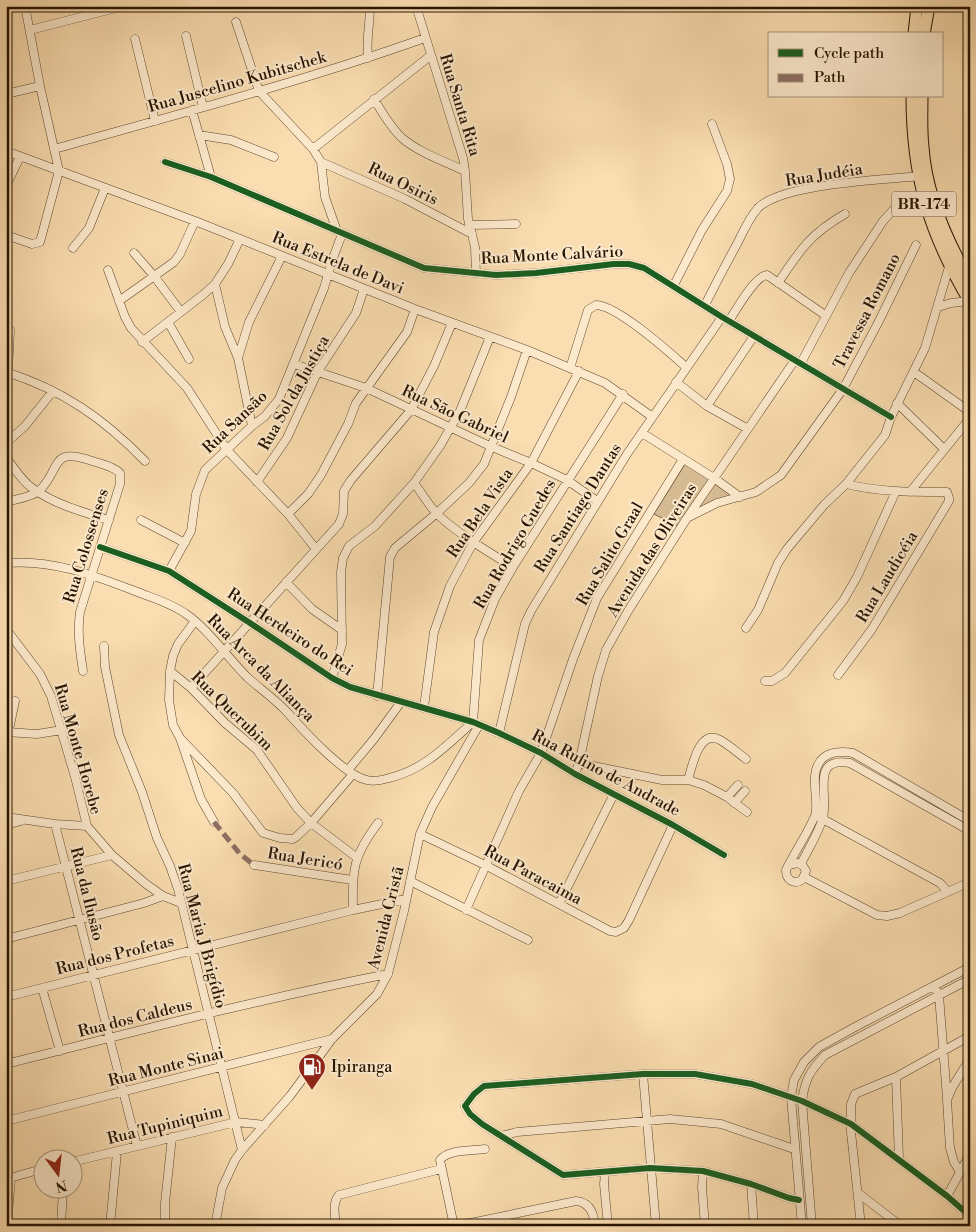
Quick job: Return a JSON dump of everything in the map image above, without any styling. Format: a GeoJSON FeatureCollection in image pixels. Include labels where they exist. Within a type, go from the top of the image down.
{"type":"FeatureCollection","features":[{"type":"Feature","properties":{"kind":"highway"},"geometry":{"type":"LineString","coordinates":[[914,32],[917,6]]}},
{"type":"Feature","properties":{"kind":"highway"},"geometry":{"type":"LineString","coordinates":[[924,32],[929,6]]}},
{"type":"Feature","properties":{"kind":"highway","name":"BR-174"},"geometry":{"type":"LineString","coordinates":[[912,98],[914,148],[918,176],[928,218],[949,267],[970,302]]}},
{"type":"Feature","properties":{"kind":"highway","name":"BR-174"},"geometry":{"type":"LineString","coordinates":[[922,98],[923,148],[929,183],[941,220],[970,281]]}},
{"type":"Feature","properties":{"kind":"street"},"geometry":{"type":"LineString","coordinates":[[6,235],[36,244],[40,242],[59,172],[25,6]]}},
{"type":"Feature","properties":{"kind":"street"},"geometry":{"type":"LineString","coordinates":[[30,30],[124,6]]}},
{"type":"Feature","properties":{"kind":"street"},"geometry":{"type":"LineString","coordinates":[[368,58],[366,43],[370,22],[370,6]]}},
{"type":"Feature","properties":{"kind":"street","name":"Rua Santa Rita"},"geometry":{"type":"LineString","coordinates":[[416,6],[459,145],[465,171],[466,202],[469,225],[475,247],[476,273]]}},
{"type":"Feature","properties":{"kind":"street"},"geometry":{"type":"LineString","coordinates":[[236,22],[259,91],[322,162],[325,197],[339,233]]}},
{"type":"Feature","properties":{"kind":"street"},"geometry":{"type":"LineString","coordinates":[[186,36],[203,106]]}},
{"type":"Feature","properties":{"kind":"street","name":"Rua Juscelino Kubitschek"},"geometry":{"type":"LineString","coordinates":[[54,149],[259,91],[368,58],[425,38]]}},
{"type":"Feature","properties":{"kind":"street"},"geometry":{"type":"LineString","coordinates":[[135,39],[155,121]]}},
{"type":"Feature","properties":{"kind":"street"},"geometry":{"type":"LineString","coordinates":[[312,149],[430,56]]}},
{"type":"Feature","properties":{"kind":"street"},"geometry":{"type":"LineString","coordinates":[[6,94],[40,86]]}},
{"type":"Feature","properties":{"kind":"street"},"geometry":{"type":"LineString","coordinates":[[374,100],[402,138],[465,171]]}},
{"type":"Feature","properties":{"kind":"street"},"geometry":{"type":"LineString","coordinates":[[192,110],[211,177]]}},
{"type":"Feature","properties":{"kind":"street"},"geometry":{"type":"LineString","coordinates":[[674,285],[702,230],[727,191],[730,179],[727,164],[712,124]]}},
{"type":"Feature","properties":{"kind":"street"},"geometry":{"type":"LineString","coordinates":[[199,135],[231,140],[274,157]]}},
{"type":"Feature","properties":{"kind":"street","name":"Rua Estrela de Davi"},"geometry":{"type":"LineString","coordinates":[[6,151],[195,221],[364,289],[527,350],[605,383],[651,416]]}},
{"type":"Feature","properties":{"kind":"street"},"geometry":{"type":"LineString","coordinates":[[6,186],[20,157]]}},
{"type":"Feature","properties":{"kind":"street","name":"Rua Monte Calvário"},"geometry":{"type":"LineString","coordinates":[[164,162],[211,177],[424,268],[496,275],[629,264],[644,268],[674,285],[725,319],[891,417]]}},
{"type":"Feature","properties":{"kind":"street","name":"Rua Osiris"},"geometry":{"type":"LineString","coordinates":[[322,162],[405,199],[472,234]]}},
{"type":"Feature","properties":{"kind":"street","name":"Rua Judéia"},"geometry":{"type":"LineString","coordinates":[[704,305],[748,223],[757,209],[767,200],[818,187],[918,176]]}},
{"type":"Feature","properties":{"kind":"street"},"geometry":{"type":"LineString","coordinates":[[73,248],[89,228],[105,188]]}},
{"type":"Feature","properties":{"kind":"street","name":"Avenida das Oliveiras"},"geometry":{"type":"LineString","coordinates":[[575,774],[606,650],[628,611],[714,478],[798,361],[849,273],[883,221],[904,198]]}},
{"type":"Feature","properties":{"kind":"street"},"geometry":{"type":"LineString","coordinates":[[825,315],[778,283],[802,247],[813,236],[845,214]]}},
{"type":"Feature","properties":{"kind":"street"},"geometry":{"type":"LineString","coordinates":[[119,301],[174,262],[180,254],[195,221]]}},
{"type":"Feature","properties":{"kind":"street"},"geometry":{"type":"LineString","coordinates":[[469,225],[516,224]]}},
{"type":"Feature","properties":{"kind":"street","name":"Rua Sansão"},"geometry":{"type":"LineString","coordinates":[[169,571],[191,531],[196,494],[205,470],[265,416],[280,399],[324,288],[339,233]]}},
{"type":"Feature","properties":{"kind":"street"},"geometry":{"type":"LineString","coordinates":[[142,342],[215,284],[228,264],[240,239]]}},
{"type":"Feature","properties":{"kind":"street","name":"Travessa Romano"},"geometry":{"type":"LineString","coordinates":[[687,518],[717,503],[756,492],[781,475],[843,389],[916,245]]}},
{"type":"Feature","properties":{"kind":"street"},"geometry":{"type":"LineString","coordinates":[[134,253],[181,312]]}},
{"type":"Feature","properties":{"kind":"street"},"geometry":{"type":"LineString","coordinates":[[238,358],[249,322],[282,256]]}},
{"type":"Feature","properties":{"kind":"street"},"geometry":{"type":"LineString","coordinates":[[746,628],[758,610],[778,562],[787,549],[824,505],[846,484],[880,443],[888,430],[897,403],[926,348],[949,267]]}},
{"type":"Feature","properties":{"kind":"street"},"geometry":{"type":"LineString","coordinates":[[108,270],[131,328],[142,342],[187,388],[227,450],[288,514],[316,549]]}},
{"type":"Feature","properties":{"kind":"street","name":"Rua Santiago Dantas"},"geometry":{"type":"LineString","coordinates":[[499,732],[530,611],[598,501],[651,416],[686,366],[756,281],[767,275],[778,283]]}},
{"type":"Feature","properties":{"kind":"street"},"geometry":{"type":"LineString","coordinates":[[215,284],[226,327],[238,358],[252,426]]}},
{"type":"Feature","properties":{"kind":"street","name":"Rua Sol da Justiça"},"geometry":{"type":"LineString","coordinates":[[257,482],[287,438],[318,371],[349,326],[364,289]]}},
{"type":"Feature","properties":{"kind":"street"},"geometry":{"type":"LineString","coordinates":[[938,307],[951,303],[970,302]]}},
{"type":"Feature","properties":{"kind":"street"},"geometry":{"type":"LineString","coordinates":[[570,368],[588,310],[596,305],[602,305],[610,309],[647,333],[686,366]]}},
{"type":"Feature","properties":{"kind":"street"},"geometry":{"type":"LineString","coordinates":[[288,514],[308,494],[321,475],[356,403],[407,332],[416,309]]}},
{"type":"Feature","properties":{"kind":"street"},"geometry":{"type":"LineString","coordinates":[[168,322],[189,358]]}},
{"type":"Feature","properties":{"kind":"street"},"geometry":{"type":"LineString","coordinates":[[191,688],[339,524],[343,514],[344,492],[351,480],[411,410],[434,366],[452,323]]}},
{"type":"Feature","properties":{"kind":"street"},"geometry":{"type":"LineString","coordinates":[[10,330],[7,372],[76,402],[96,417],[145,461]]}},
{"type":"Feature","properties":{"kind":"street"},"geometry":{"type":"LineString","coordinates":[[707,406],[754,336]]}},
{"type":"Feature","properties":{"kind":"street"},"geometry":{"type":"LineString","coordinates":[[332,678],[340,657],[342,644],[341,572],[343,558],[349,546],[374,526],[414,483],[451,428],[490,337]]}},
{"type":"Feature","properties":{"kind":"street"},"geometry":{"type":"LineString","coordinates":[[377,696],[390,557],[395,548],[437,513],[484,464],[527,350]]}},
{"type":"Feature","properties":{"kind":"street","name":"Rua São Gabriel"},"geometry":{"type":"LineString","coordinates":[[294,364],[366,388],[567,480],[598,501]]}},
{"type":"Feature","properties":{"kind":"street","name":"Rua Bela Vista"},"geometry":{"type":"LineString","coordinates":[[424,707],[434,632],[450,586],[473,543],[531,463],[578,371]]}},
{"type":"Feature","properties":{"kind":"street"},"geometry":{"type":"LineString","coordinates":[[914,372],[970,412]]}},
{"type":"Feature","properties":{"kind":"street"},"geometry":{"type":"LineString","coordinates":[[676,382],[707,406],[748,429]]}},
{"type":"Feature","properties":{"kind":"street"},"geometry":{"type":"LineString","coordinates":[[6,443],[25,426],[54,391]]}},
{"type":"Feature","properties":{"kind":"street","name":"Rua Rodrigo Guedes"},"geometry":{"type":"LineString","coordinates":[[476,723],[479,640],[495,599],[513,567],[622,394]]}},
{"type":"Feature","properties":{"kind":"street"},"geometry":{"type":"LineString","coordinates":[[897,403],[944,449]]}},
{"type":"Feature","properties":{"kind":"street"},"geometry":{"type":"LineString","coordinates":[[846,484],[860,488],[910,492],[970,418]]}},
{"type":"Feature","properties":{"kind":"street"},"geometry":{"type":"LineString","coordinates":[[642,433],[740,496]]}},
{"type":"Feature","properties":{"kind":"street","name":"Rua Colossenses"},"geometry":{"type":"LineString","coordinates":[[38,492],[55,466],[66,456],[75,456],[113,468],[120,473],[121,478],[109,520],[80,612],[78,624],[83,671]]}},
{"type":"Feature","properties":{"kind":"street"},"geometry":{"type":"LineString","coordinates":[[6,457],[20,476],[38,492],[75,510],[109,520]]}},
{"type":"Feature","properties":{"kind":"street","name":"Rua Salito Graal"},"geometry":{"type":"LineString","coordinates":[[466,910],[519,791],[541,754],[573,659],[597,598],[683,459]]}},
{"type":"Feature","properties":{"kind":"street"},"geometry":{"type":"LineString","coordinates":[[414,483],[437,513],[473,543],[513,567]]}},
{"type":"Feature","properties":{"kind":"street"},"geometry":{"type":"LineString","coordinates":[[766,681],[772,681],[785,673],[843,601],[857,577],[896,491]]}},
{"type":"Feature","properties":{"kind":"street"},"geometry":{"type":"LineString","coordinates":[[6,502],[38,492]]}},
{"type":"Feature","properties":{"kind":"street","name":"Rua Laudicéia"},"geometry":{"type":"LineString","coordinates":[[838,675],[862,646],[949,501],[948,495],[944,492],[910,492]]}},
{"type":"Feature","properties":{"kind":"street"},"geometry":{"type":"LineString","coordinates":[[141,520],[185,542]]}},
{"type":"Feature","properties":{"kind":"street","name":"Rua Herdeiro do Rei"},"geometry":{"type":"LineString","coordinates":[[100,547],[169,571],[350,688],[476,723]]}},
{"type":"Feature","properties":{"kind":"street","name":"Rua Arca da Aliança"},"geometry":{"type":"LineString","coordinates":[[6,563],[46,564],[92,575],[163,602],[187,615],[195,621],[247,677],[283,708],[326,753],[350,772],[365,780],[376,781],[406,773],[429,760],[476,723]]}},
{"type":"Feature","properties":{"kind":"street"},"geometry":{"type":"LineString","coordinates":[[286,582],[312,609],[342,630]]}},
{"type":"Feature","properties":{"kind":"street"},"geometry":{"type":"LineString","coordinates":[[195,621],[178,644],[173,656],[170,671],[170,711],[173,725],[180,738],[198,792],[206,811],[214,822]]}},
{"type":"Feature","properties":{"kind":"street","name":"Rua Monte Horebe"},"geometry":{"type":"LineString","coordinates":[[6,629],[46,685],[62,730],[87,826],[112,855],[163,896],[181,903]]}},
{"type":"Feature","properties":{"kind":"street","name":"Rua Maria J Brigídio"},"geometry":{"type":"LineString","coordinates":[[104,646],[105,666],[113,714],[119,736],[142,792],[157,838],[170,866],[181,903],[242,1150]]}},
{"type":"Feature","properties":{"kind":"street","name":"Rua Querubim"},"geometry":{"type":"LineString","coordinates":[[170,671],[191,688],[225,723],[257,750],[297,808],[311,823],[356,857]]}},
{"type":"Feature","properties":{"kind":"street"},"geometry":{"type":"LineString","coordinates":[[6,744],[15,701]]}},
{"type":"Feature","properties":{"kind":"street"},"geometry":{"type":"LineString","coordinates":[[180,738],[233,794],[263,833],[280,838],[293,839],[311,823],[401,702]]}},
{"type":"Feature","properties":{"kind":"street","name":"Rua Rufino de Andrade"},"geometry":{"type":"LineString","coordinates":[[476,723],[499,732],[541,754],[575,774],[673,825],[724,855]]}},
{"type":"Feature","properties":{"kind":"street","name":"Avenida Cristã"},"geometry":{"type":"LineString","coordinates":[[215,1226],[222,1188],[227,1174],[242,1150],[290,1096],[332,1039],[377,994],[388,974],[420,834],[476,723]]}},
{"type":"Feature","properties":{"kind":"street"},"geometry":{"type":"LineString","coordinates":[[7,732],[37,734],[62,730]]}},
{"type":"Feature","properties":{"kind":"street"},"geometry":{"type":"LineString","coordinates":[[688,780],[697,751],[708,738],[717,738],[746,759]]}},
{"type":"Feature","properties":{"kind":"street"},"geometry":{"type":"LineString","coordinates":[[790,865],[795,863],[801,864],[806,871],[800,881],[791,881],[786,873],[815,814],[814,783],[816,770],[820,761],[828,753],[840,750],[853,753],[970,821]]}},
{"type":"Feature","properties":{"kind":"street"},"geometry":{"type":"LineString","coordinates":[[801,864],[823,819],[825,810],[823,783],[827,768],[832,763],[840,761],[850,762],[970,831]]}},
{"type":"Feature","properties":{"kind":"street"},"geometry":{"type":"LineString","coordinates":[[579,763],[662,780],[688,780],[704,785],[731,800],[747,812]]}},
{"type":"Feature","properties":{"kind":"street"},"geometry":{"type":"LineString","coordinates":[[731,800],[738,785]]}},
{"type":"Feature","properties":{"kind":"street"},"geometry":{"type":"LineString","coordinates":[[731,800],[745,791]]}},
{"type":"Feature","properties":{"kind":"street"},"geometry":{"type":"LineString","coordinates":[[559,904],[614,794]]}},
{"type":"Feature","properties":{"kind":"street"},"geometry":{"type":"LineString","coordinates":[[815,814],[940,883],[947,891]]}},
{"type":"Feature","properties":{"kind":"street"},"geometry":{"type":"LineString","coordinates":[[6,817],[55,824],[87,826]]}},
{"type":"Feature","properties":{"kind":"street"},"geometry":{"type":"LineString","coordinates":[[6,825],[25,820]]}},
{"type":"Feature","properties":{"kind":"street","name":"Rua da Ilusão"},"geometry":{"type":"LineString","coordinates":[[55,824],[136,1146]]}},
{"type":"Feature","properties":{"kind":"street"},"geometry":{"type":"LineString","coordinates":[[353,910],[352,880],[356,857],[368,836],[378,824]]}},
{"type":"Feature","properties":{"kind":"street","name":"Rua Paracaima"},"geometry":{"type":"LineString","coordinates":[[420,834],[485,865],[610,931],[616,932],[620,931],[629,920],[673,825]]}},
{"type":"Feature","properties":{"kind":"street"},"geometry":{"type":"LineString","coordinates":[[6,881],[112,855]]}},
{"type":"Feature","properties":{"kind":"street","name":"Rua Jericó"},"geometry":{"type":"LineString","coordinates":[[254,865],[352,880]]}},
{"type":"Feature","properties":{"kind":"street"},"geometry":{"type":"LineString","coordinates":[[804,877],[877,915],[887,916],[900,913],[970,882]]}},
{"type":"Feature","properties":{"kind":"street"},"geometry":{"type":"LineString","coordinates":[[410,881],[528,940]]}},
{"type":"Feature","properties":{"kind":"street"},"geometry":{"type":"LineString","coordinates":[[6,938],[80,920],[163,896]]}},
{"type":"Feature","properties":{"kind":"street","name":"Rua dos Profetas"},"geometry":{"type":"LineString","coordinates":[[6,997],[353,910],[406,899]]}},
{"type":"Feature","properties":{"kind":"street"},"geometry":{"type":"LineString","coordinates":[[802,1226],[791,1097],[794,1080],[804,1062],[819,1047],[855,1026],[970,968]]}},
{"type":"Feature","properties":{"kind":"street","name":"Rua dos Caldeus"},"geometry":{"type":"LineString","coordinates":[[8,1063],[332,984],[388,974]]}},
{"type":"Feature","properties":{"kind":"street"},"geometry":{"type":"LineString","coordinates":[[812,1226],[802,1101],[804,1083],[813,1068],[825,1055],[970,979]]}},
{"type":"Feature","properties":{"kind":"street"},"geometry":{"type":"LineString","coordinates":[[934,986],[939,995],[950,1148],[954,1162],[960,1172]]}},
{"type":"Feature","properties":{"kind":"street"},"geometry":{"type":"LineString","coordinates":[[42,988],[60,1051]]}},
{"type":"Feature","properties":{"kind":"street"},"geometry":{"type":"LineString","coordinates":[[855,1026],[860,1036]]}},
{"type":"Feature","properties":{"kind":"street"},"geometry":{"type":"LineString","coordinates":[[861,1226],[851,1124],[851,1104],[855,1094],[896,1077],[970,1036]]}},
{"type":"Feature","properties":{"kind":"street","name":"Rua Monte Sinai"},"geometry":{"type":"LineString","coordinates":[[6,1121],[332,1039]]}},
{"type":"Feature","properties":{"kind":"street"},"geometry":{"type":"LineString","coordinates":[[6,1048],[8,1063]]}},
{"type":"Feature","properties":{"kind":"street"},"geometry":{"type":"LineString","coordinates":[[947,1100],[953,1086],[970,1059]]}},
{"type":"Feature","properties":{"kind":"street"},"geometry":{"type":"LineString","coordinates":[[643,1074],[656,1226]]}},
{"type":"Feature","properties":{"kind":"street"},"geometry":{"type":"LineString","coordinates":[[799,1200],[703,1171],[650,1168],[563,1176],[470,1114],[465,1106],[474,1094],[484,1086],[643,1074],[695,1074],[752,1084],[802,1101],[851,1124],[947,1196],[970,1216]]}},
{"type":"Feature","properties":{"kind":"street"},"geometry":{"type":"LineString","coordinates":[[896,1077],[899,1159]]}},
{"type":"Feature","properties":{"kind":"street"},"geometry":{"type":"LineString","coordinates":[[501,1136],[517,1132],[670,1119],[721,1124],[794,1149]]}},
{"type":"Feature","properties":{"kind":"street","name":"Rua Tupiniquim"},"geometry":{"type":"LineString","coordinates":[[82,1160],[236,1122],[265,1125]]}},
{"type":"Feature","properties":{"kind":"street"},"geometry":{"type":"LineString","coordinates":[[165,1226],[165,1203],[172,1137]]}},
{"type":"Feature","properties":{"kind":"street"},"geometry":{"type":"LineString","coordinates":[[485,1150],[445,1155],[440,1160],[455,1226],[580,1201],[590,1208],[595,1224]]}},
{"type":"Feature","properties":{"kind":"street"},"geometry":{"type":"LineString","coordinates":[[110,1226],[117,1152]]}},
{"type":"Feature","properties":{"kind":"street"},"geometry":{"type":"LineString","coordinates":[[947,1196],[970,1154]]}},
{"type":"Feature","properties":{"kind":"street"},"geometry":{"type":"LineString","coordinates":[[336,1226],[335,1204],[339,1195],[441,1169]]}},
{"type":"Feature","properties":{"kind":"street"},"geometry":{"type":"LineString","coordinates":[[703,1171],[702,1187],[705,1226]]}},
{"type":"Feature","properties":{"kind":"street"},"geometry":{"type":"LineString","coordinates":[[8,1226],[8,1178],[32,1172]]}},
{"type":"Feature","properties":{"kind":"street"},"geometry":{"type":"LineString","coordinates":[[605,1173],[604,1184],[608,1226]]}},
{"type":"Feature","properties":{"kind":"street"},"geometry":{"type":"LineString","coordinates":[[750,1184],[754,1226]]}},
{"type":"Feature","properties":{"kind":"street"},"geometry":{"type":"LineString","coordinates":[[858,1193],[901,1226]]}},
{"type":"Feature","properties":{"kind":"street"},"geometry":{"type":"LineString","coordinates":[[61,1226],[62,1200]]}},
{"type":"Feature","properties":{"kind":"street"},"geometry":{"type":"LineString","coordinates":[[509,1216],[510,1226]]}},
{"type":"Feature","properties":{"kind":"shaded area"},"geometry":{"type":"Polygon","coordinates":[[[685,464],[710,479],[678,526],[654,514],[685,464]]]}},
{"type":"Feature","properties":{"kind":"shaded area"},"geometry":{"type":"Polygon","coordinates":[[[715,482],[734,496],[692,515],[715,482]]]}},
{"type":"Feature","properties":{"kind":"marked path"},"geometry":{"type":"LineString","coordinates":[[214,822],[240,854],[254,865]]}},
{"type":"Feature","properties":{"kind":"cycle path"},"geometry":{"type":"LineString","coordinates":[[165,162],[211,177],[424,268],[496,275],[536,273],[614,264],[629,264],[644,268],[722,317],[891,417]]}},
{"type":"Feature","properties":{"kind":"cycle path"},"geometry":{"type":"LineString","coordinates":[[100,547],[169,571],[332,678],[350,687],[473,722],[499,733],[541,753],[575,774],[673,825],[724,855]]}},
{"type":"Feature","properties":{"kind":"cycle path"},"geometry":{"type":"LineString","coordinates":[[799,1200],[703,1171],[650,1168],[563,1175],[482,1124],[470,1114],[465,1106],[474,1094],[484,1086],[643,1074],[695,1074],[752,1084],[802,1101],[851,1124],[947,1196],[970,1216]]}},
{"type":"Feature","properties":{"kind":"place","name":"Ipiranga"},"geometry":{"type":"Point","coordinates":[312,1091]}}]}
